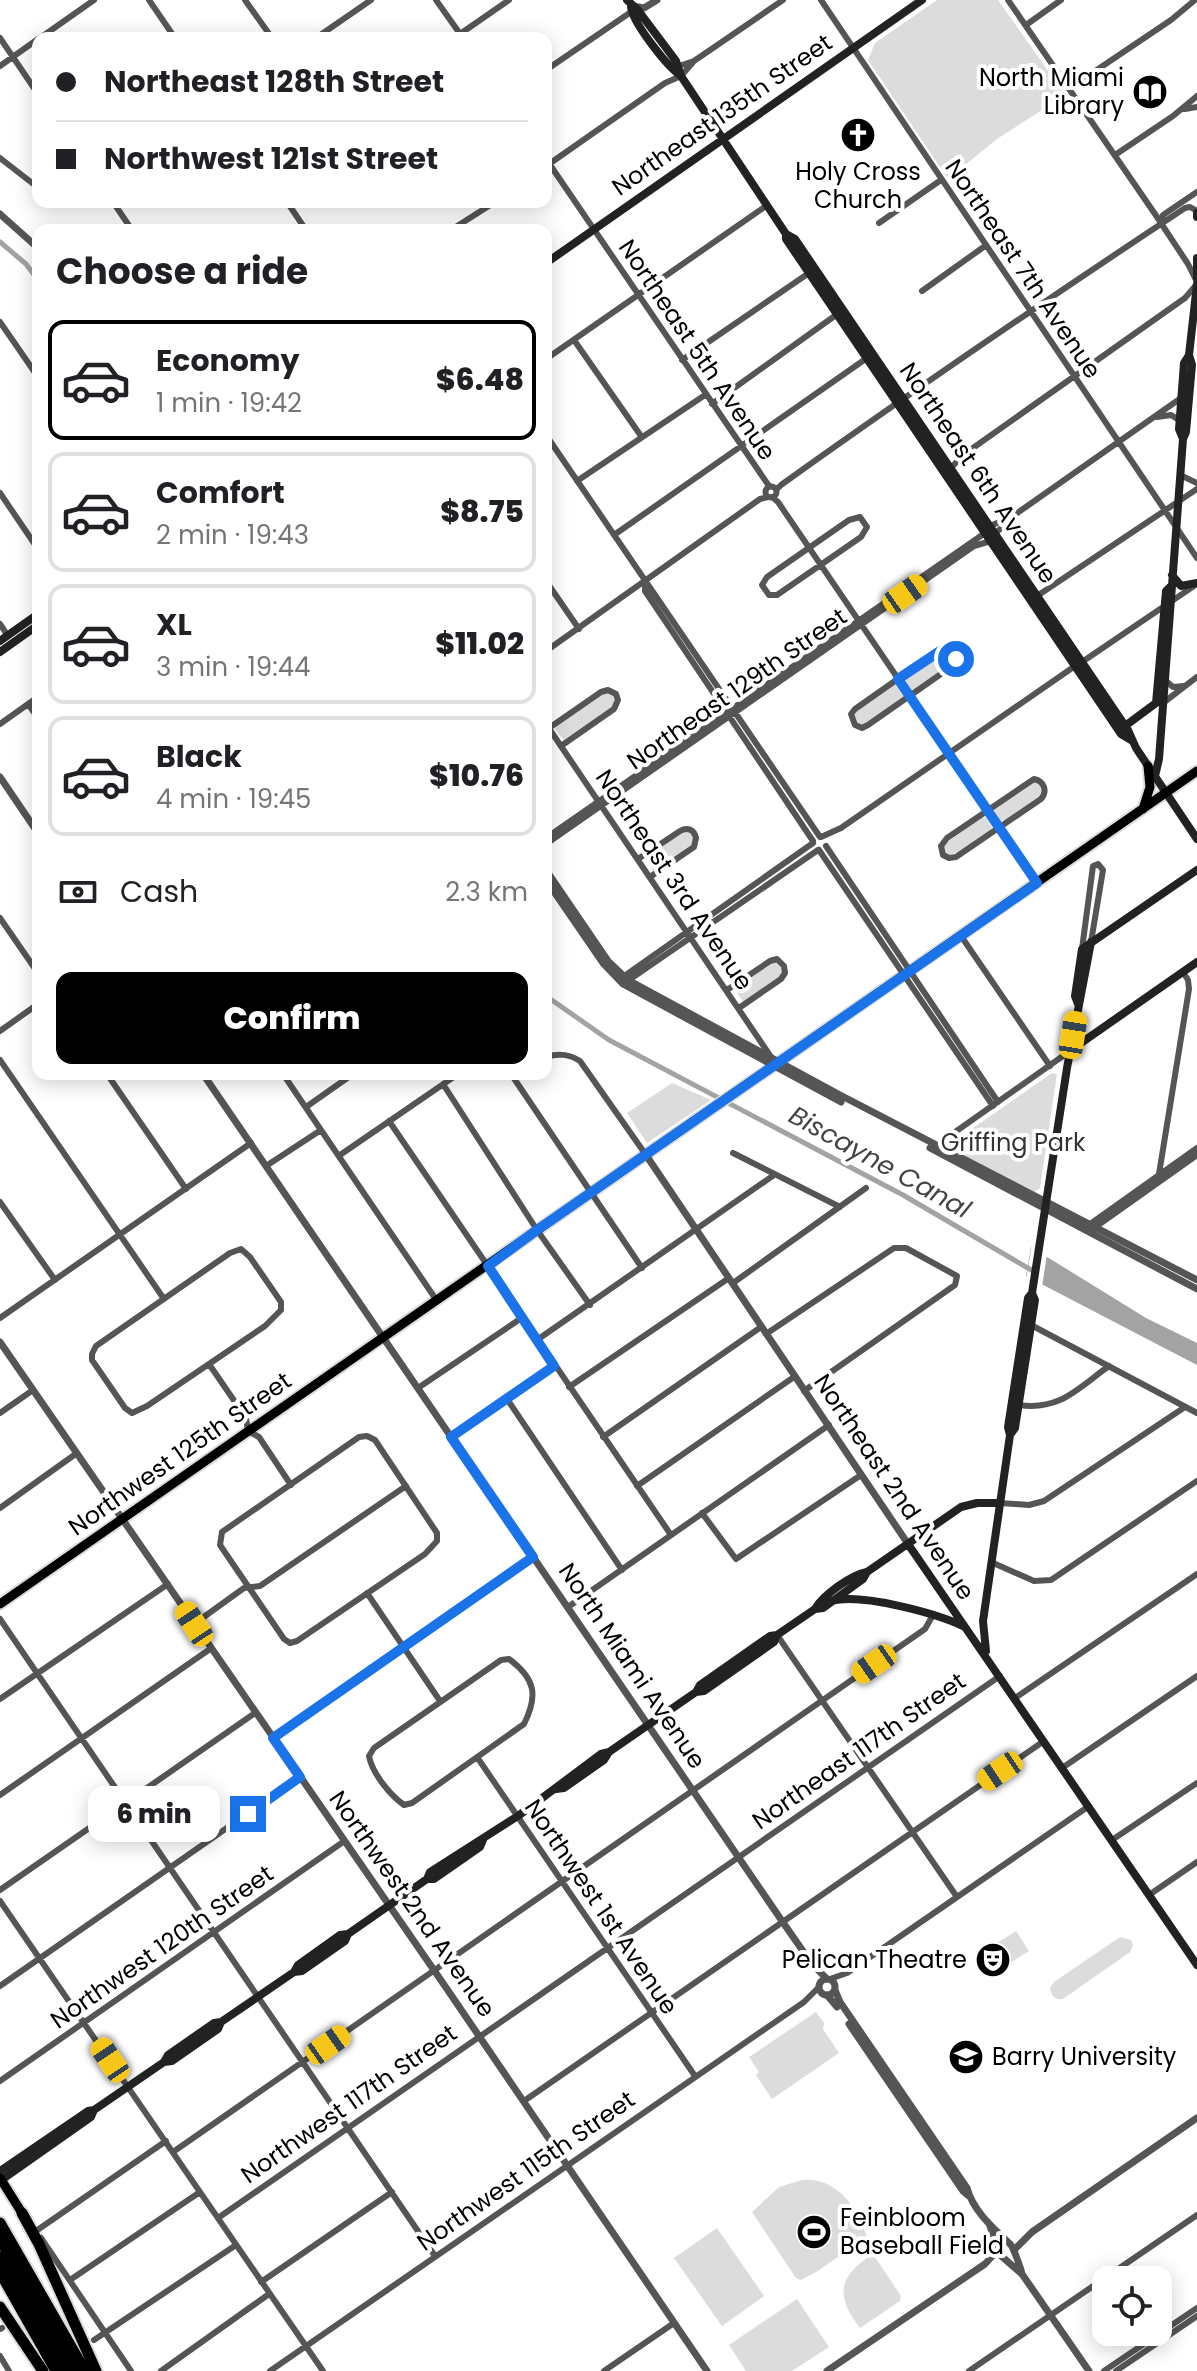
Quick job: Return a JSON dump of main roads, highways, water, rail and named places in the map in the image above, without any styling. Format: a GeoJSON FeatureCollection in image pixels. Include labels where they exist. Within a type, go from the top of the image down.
{"type":"FeatureCollection","features":[{"type":"Feature","properties":{"kind":"highway"},"geometry":{"type":"LineString","coordinates":[[22,2213],[53,2273],[96,2371]]}},
{"type":"Feature","properties":{"kind":"highway"},"geometry":{"type":"LineString","coordinates":[[0,2223],[85,2371]]}},
{"type":"Feature","properties":{"kind":"highway"},"geometry":{"type":"LineString","coordinates":[[0,2239],[75,2371]]}},
{"type":"Feature","properties":{"kind":"highway"},"geometry":{"type":"LineString","coordinates":[[0,2257],[65,2371]]}},
{"type":"Feature","properties":{"kind":"highway"},"geometry":{"type":"LineString","coordinates":[[0,2272],[56,2371]]}},
{"type":"Feature","properties":{"kind":"highway"},"geometry":{"type":"LineString","coordinates":[[0,2307],[43,2371]]}},
{"type":"Feature","properties":{"kind":"main road","name":"Northeast 135th Street"},"geometry":{"type":"LineString","coordinates":[[552,259],[922,0]]}},
{"type":"Feature","properties":{"kind":"main road","name":"Northeast 6th Avenue"},"geometry":{"type":"LineString","coordinates":[[629,6],[637,9],[836,315],[951,468],[990,534],[1121,734],[1131,740]]}},
{"type":"Feature","properties":{"kind":"main road","name":"Northeast 6th Avenue"},"geometry":{"type":"LineString","coordinates":[[786,234],[792,235],[823,280],[975,518],[1003,546],[1067,653],[1125,726],[1131,740],[1197,839]]}},
{"type":"Feature","properties":{"kind":"main road"},"geometry":{"type":"LineString","coordinates":[[1125,726],[1159,704],[1165,680],[1166,591],[1172,575],[1186,432],[1189,396],[1184,363],[1189,355],[1197,258]]}},
{"type":"Feature","properties":{"kind":"main road"},"geometry":{"type":"LineString","coordinates":[[809,273],[823,280]]}},
{"type":"Feature","properties":{"kind":"main road"},"geometry":{"type":"LineString","coordinates":[[1183,439],[1180,420],[1194,375],[1189,355]]}},
{"type":"Feature","properties":{"kind":"main road"},"geometry":{"type":"LineString","coordinates":[[1172,575],[1181,586],[1197,584]]}},
{"type":"Feature","properties":{"kind":"main road"},"geometry":{"type":"LineString","coordinates":[[1155,776],[1168,604]]}},
{"type":"Feature","properties":{"kind":"main road"},"geometry":{"type":"LineString","coordinates":[[4,638],[32,618]]}},
{"type":"Feature","properties":{"kind":"main road"},"geometry":{"type":"LineString","coordinates":[[0,652],[32,629]]}},
{"type":"Feature","properties":{"kind":"main road"},"geometry":{"type":"LineString","coordinates":[[1143,809],[1150,787],[1148,766]]}},
{"type":"Feature","properties":{"kind":"main road","name":"Northwest 125th Street"},"geometry":{"type":"LineString","coordinates":[[0,1604],[592,1194],[775,1061],[1197,771]]}},
{"type":"Feature","properties":{"kind":"main road"},"geometry":{"type":"LineString","coordinates":[[1078,1004],[1075,996],[1082,949],[1197,870]]}},
{"type":"Feature","properties":{"kind":"main road"},"geometry":{"type":"LineString","coordinates":[[987,1656],[983,1623],[1010,1435],[1010,1413],[1091,942]]}},
{"type":"Feature","properties":{"kind":"main road"},"geometry":{"type":"LineString","coordinates":[[1070,1051],[1197,962]]}},
{"type":"Feature","properties":{"kind":"main road"},"geometry":{"type":"LineString","coordinates":[[1076,1019],[1083,1029],[1094,1032]]}},
{"type":"Feature","properties":{"kind":"main road"},"geometry":{"type":"LineString","coordinates":[[1010,1435],[1015,1428],[1019,1405],[1035,1300],[1032,1293]]}},
{"type":"Feature","properties":{"kind":"main road"},"geometry":{"type":"LineString","coordinates":[[22,2213],[0,2178],[91,2117],[94,2110],[164,2062],[172,2061],[218,2029],[221,2022],[294,1972],[298,1965],[389,1906],[427,1879],[430,1872],[441,1864],[604,1760],[609,1752],[696,1692],[700,1685],[723,1668],[815,1609],[830,1594],[965,1506],[1000,1503]]}},
{"type":"Feature","properties":{"kind":"main road","name":"Northeast 2nd Avenue"},"geometry":{"type":"LineString","coordinates":[[908,1544],[1197,1965]]}},
{"type":"Feature","properties":{"kind":"main road"},"geometry":{"type":"LineString","coordinates":[[815,1609],[823,1608],[863,1579],[867,1572]]}},
{"type":"Feature","properties":{"kind":"main road"},"geometry":{"type":"LineString","coordinates":[[832,1601],[859,1599],[973,1626],[983,1623]]}},
{"type":"Feature","properties":{"kind":"waterway","name":"Biscayne Canal"},"geometry":{"type":"LineString","coordinates":[[0,242],[32,272]]}},
{"type":"Feature","properties":{"kind":"waterway","name":"Biscayne Canal"},"geometry":{"type":"LineString","coordinates":[[552,1000],[609,1040],[903,1195],[1033,1271]]}},
{"type":"Feature","properties":{"kind":"place","name":"North Miami Library"},"geometry":{"type":"Point","coordinates":[1150,92]}},
{"type":"Feature","properties":{"kind":"place","name":"Holy Cross Church"},"geometry":{"type":"Point","coordinates":[858,135]}},
{"type":"Feature","properties":{"kind":"place","name":"Pelican Theatre"},"geometry":{"type":"Point","coordinates":[993,1960]}},
{"type":"Feature","properties":{"kind":"place","name":"Barry University"},"geometry":{"type":"Point","coordinates":[966,2057]}},
{"type":"Feature","properties":{"kind":"place","name":"Feinbloom Baseball Field"},"geometry":{"type":"Point","coordinates":[814,2232]}},
{"type":"Feature","properties":{"kind":"park label","name":"Griffing Park"},"geometry":{"type":"Point","coordinates":[1013,1143]}}]}
